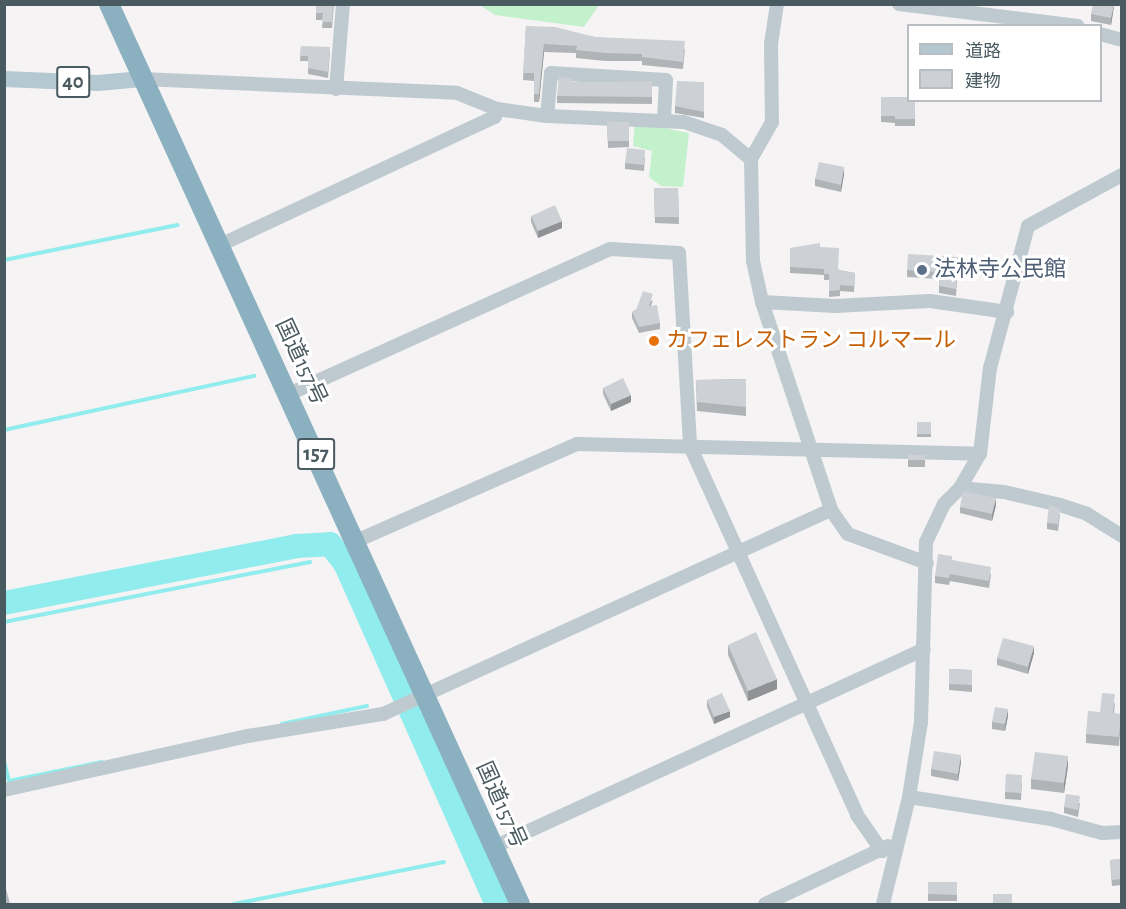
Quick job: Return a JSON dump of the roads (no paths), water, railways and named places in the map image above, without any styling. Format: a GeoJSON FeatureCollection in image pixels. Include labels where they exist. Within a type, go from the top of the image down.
{"type":"FeatureCollection","features":[{"type":"Feature","properties":{"kind":"highway","name":"国道157号"},"geometry":{"type":"LineString","coordinates":[[109,4],[357,541],[420,696],[520,904]]}},
{"type":"Feature","properties":{"kind":"main road","name":"40"},"geometry":{"type":"LineString","coordinates":[[4,79],[98,83],[142,79]]}},
{"type":"Feature","properties":{"kind":"street"},"geometry":{"type":"LineString","coordinates":[[336,89],[343,4]]}},
{"type":"Feature","properties":{"kind":"street"},"geometry":{"type":"LineString","coordinates":[[777,4],[771,44],[772,122],[751,159],[753,261],[762,302],[808,447],[831,510],[848,534],[927,563]]}},
{"type":"Feature","properties":{"kind":"street"},"geometry":{"type":"LineString","coordinates":[[899,4],[1062,24]]}},
{"type":"Feature","properties":{"kind":"street"},"geometry":{"type":"LineString","coordinates":[[1102,34],[1122,40]]}},
{"type":"Feature","properties":{"kind":"street"},"geometry":{"type":"LineString","coordinates":[[547,116],[551,73],[666,80],[664,121]]}},
{"type":"Feature","properties":{"kind":"street"},"geometry":{"type":"LineString","coordinates":[[142,79],[457,93],[497,109],[547,116],[684,123],[722,135],[751,159]]}},
{"type":"Feature","properties":{"kind":"street"},"geometry":{"type":"LineString","coordinates":[[220,245],[495,117],[497,109]]}},
{"type":"Feature","properties":{"kind":"street"},"geometry":{"type":"LineString","coordinates":[[883,904],[909,797],[921,722],[926,542],[944,504],[960,488],[980,454],[990,368],[1007,312],[1028,226],[1122,175]]}},
{"type":"Feature","properties":{"kind":"street"},"geometry":{"type":"LineString","coordinates":[[289,394],[610,249],[679,253],[690,446],[735,553],[857,815],[882,851]]}},
{"type":"Feature","properties":{"kind":"street"},"geometry":{"type":"LineString","coordinates":[[762,302],[835,306],[930,302],[1007,312]]}},
{"type":"Feature","properties":{"kind":"street"},"geometry":{"type":"LineString","coordinates":[[357,541],[578,444],[808,447],[980,454]]}},
{"type":"Feature","properties":{"kind":"street"},"geometry":{"type":"LineString","coordinates":[[960,488],[1004,492],[1060,505],[1087,514],[1122,537]]}},
{"type":"Feature","properties":{"kind":"street"},"geometry":{"type":"LineString","coordinates":[[4,790],[248,736],[392,710],[831,510]]}},
{"type":"Feature","properties":{"kind":"street"},"geometry":{"type":"LineString","coordinates":[[494,847],[924,649]]}},
{"type":"Feature","properties":{"kind":"street"},"geometry":{"type":"LineString","coordinates":[[909,797],[1051,819],[1102,833],[1122,832]]}},
{"type":"Feature","properties":{"kind":"street"},"geometry":{"type":"LineString","coordinates":[[765,904],[882,851],[898,840]]}},
{"type":"Feature","properties":{"kind":"waterway"},"geometry":{"type":"LineString","coordinates":[[4,260],[177,225]]}},
{"type":"Feature","properties":{"kind":"waterway"},"geometry":{"type":"LineString","coordinates":[[4,430],[254,376]]}},
{"type":"Feature","properties":{"kind":"waterway"},"geometry":{"type":"LineString","coordinates":[[4,603],[297,546],[330,544],[345,563],[497,904]]}},
{"type":"Feature","properties":{"kind":"waterway"},"geometry":{"type":"LineString","coordinates":[[4,622],[310,562]]}},
{"type":"Feature","properties":{"kind":"waterway"},"geometry":{"type":"LineString","coordinates":[[282,724],[367,706]]}},
{"type":"Feature","properties":{"kind":"waterway"},"geometry":{"type":"LineString","coordinates":[[4,761],[9,781],[102,762]]}},
{"type":"Feature","properties":{"kind":"waterway"},"geometry":{"type":"LineString","coordinates":[[234,904],[444,862]]}},
{"type":"Feature","properties":{"kind":"railway"},"geometry":{"type":"LineString","coordinates":[[4,889],[8,904]]}},
{"type":"Feature","properties":{"kind":"place","name":"法林寺公民館"},"geometry":{"type":"Point","coordinates":[922,270]}},
{"type":"Feature","properties":{"kind":"place","name":"カフェレストラン コルマール"},"geometry":{"type":"Point","coordinates":[654,341]}}]}
